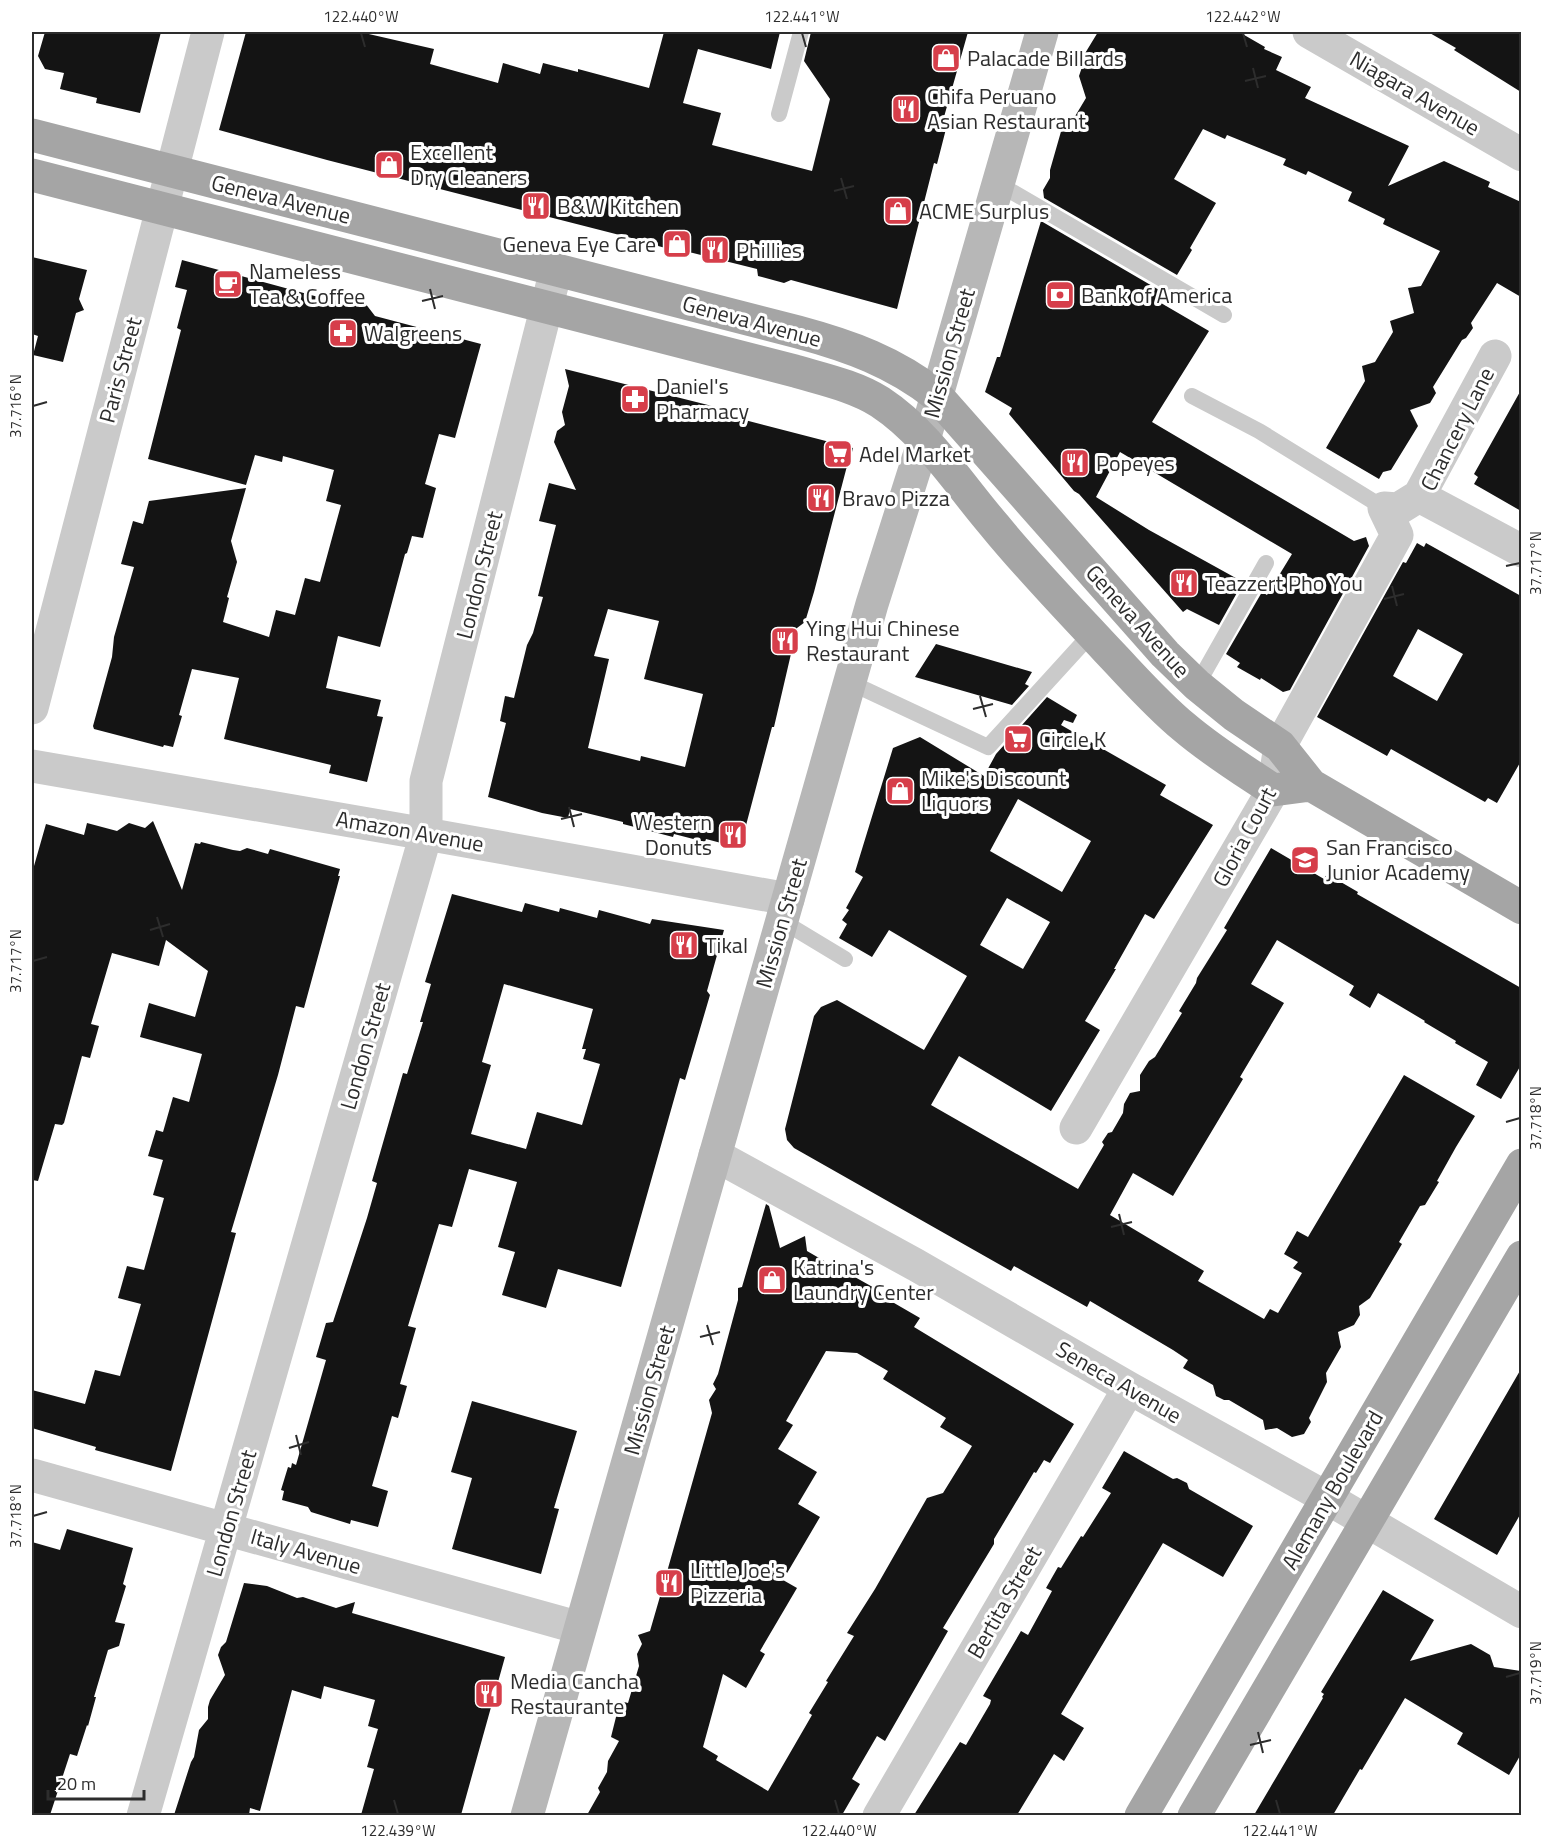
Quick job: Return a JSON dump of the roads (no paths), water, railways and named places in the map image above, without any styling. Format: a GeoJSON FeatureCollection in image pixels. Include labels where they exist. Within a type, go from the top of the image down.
{"type":"FeatureCollection","features":[{"type":"Feature","properties":{"kind":"main road","name":"Mission Street"},"geometry":{"type":"LineString","coordinates":[[527,1815],[652,1383],[849,682],[924,440],[1041,32]]}},
{"type":"Feature","properties":{"kind":"main road","name":"Geneva Avenue"},"geometry":{"type":"LineString","coordinates":[[32,135],[798,332],[849,347],[914,377],[936,395],[1132,619],[1197,685],[1234,715],[1280,746],[1311,785],[1521,908]]}},
{"type":"Feature","properties":{"kind":"main road","name":"Geneva Avenue"},"geometry":{"type":"LineString","coordinates":[[32,175],[835,383],[879,401],[904,420],[924,440],[965,487],[993,525],[1144,690],[1184,727],[1227,760],[1273,790]]}},
{"type":"Feature","properties":{"kind":"main road"},"geometry":{"type":"LineString","coordinates":[[1273,790],[1311,785]]}},
{"type":"Feature","properties":{"kind":"main road","name":"Alemany Boulevard"},"geometry":{"type":"LineString","coordinates":[[1141,1815],[1521,1165]]}},
{"type":"Feature","properties":{"kind":"main road","name":"Alemany Boulevard"},"geometry":{"type":"LineString","coordinates":[[1194,1815],[1521,1257]]}},
{"type":"Feature","properties":{"kind":"street","name":"Paris Street"},"geometry":{"type":"LineString","coordinates":[[32,708],[208,32]]}},
{"type":"Feature","properties":{"kind":"street","name":"Niagara Avenue"},"geometry":{"type":"LineString","coordinates":[[1309,32],[1521,156]]}},
{"type":"Feature","properties":{"kind":"street","name":"London Street"},"geometry":{"type":"LineString","coordinates":[[143,1815],[426,834],[426,781],[556,270]]}},
{"type":"Feature","properties":{"kind":"street","name":"Chancery Lane"},"geometry":{"type":"LineString","coordinates":[[1495,356],[1419,496],[1521,551]]}},
{"type":"Feature","properties":{"kind":"street"},"geometry":{"type":"LineString","coordinates":[[1384,508],[1398,509],[1419,496]]}},
{"type":"Feature","properties":{"kind":"street","name":"Gloria Court"},"geometry":{"type":"LineString","coordinates":[[1076,1128],[1273,790],[1280,746],[1397,534],[1384,508]]}},
{"type":"Feature","properties":{"kind":"street","name":"Amazon Avenue"},"geometry":{"type":"LineString","coordinates":[[32,766],[426,834],[785,910]]}},
{"type":"Feature","properties":{"kind":"street","name":"Seneca Avenue"},"geometry":{"type":"LineString","coordinates":[[715,1155],[916,1265],[1129,1388],[1327,1498],[1521,1612]]}},
{"type":"Feature","properties":{"kind":"street","name":"Bertita Street"},"geometry":{"type":"LineString","coordinates":[[879,1815],[1129,1388]]}},
{"type":"Feature","properties":{"kind":"street","name":"Italy Avenue"},"geometry":{"type":"LineString","coordinates":[[32,1475],[580,1628]]}},
{"type":"Feature","properties":{"kind":"lane"},"geometry":{"type":"LineString","coordinates":[[779,114],[801,32]]}},
{"type":"Feature","properties":{"kind":"lane"},"geometry":{"type":"LineString","coordinates":[[998,183],[1224,315]]}},
{"type":"Feature","properties":{"kind":"lane"},"geometry":{"type":"LineString","coordinates":[[1192,396],[1259,431],[1384,508]]}},
{"type":"Feature","properties":{"kind":"lane"},"geometry":{"type":"LineString","coordinates":[[1197,685],[1266,563]]}},
{"type":"Feature","properties":{"kind":"lane"},"geometry":{"type":"LineString","coordinates":[[849,682],[988,747],[1092,633]]}},
{"type":"Feature","properties":{"kind":"lane"},"geometry":{"type":"LineString","coordinates":[[785,910],[845,959]]}},
{"type":"Feature","properties":{"kind":"place","name":"Palacade Billards"},"geometry":{"type":"Point","coordinates":[946,58]}},
{"type":"Feature","properties":{"kind":"place","name":"Chifa Peruano Asian Restaurant"},"geometry":{"type":"Point","coordinates":[906,109]}},
{"type":"Feature","properties":{"kind":"place","name":"Excellent Dry Cleaners"},"geometry":{"type":"Point","coordinates":[389,165]}},
{"type":"Feature","properties":{"kind":"place","name":"B&W Kitchen"},"geometry":{"type":"Point","coordinates":[536,206]}},
{"type":"Feature","properties":{"kind":"place","name":"ACME Surplus"},"geometry":{"type":"Point","coordinates":[898,211]}},
{"type":"Feature","properties":{"kind":"place","name":"Geneva Eye Care"},"geometry":{"type":"Point","coordinates":[677,244]}},
{"type":"Feature","properties":{"kind":"place","name":"Phillies"},"geometry":{"type":"Point","coordinates":[715,250]}},
{"type":"Feature","properties":{"kind":"place","name":"Nameless Tea & Coffee"},"geometry":{"type":"Point","coordinates":[228,284]}},
{"type":"Feature","properties":{"kind":"place","name":"Bank of America"},"geometry":{"type":"Point","coordinates":[1060,295]}},
{"type":"Feature","properties":{"kind":"place","name":"Walgreens"},"geometry":{"type":"Point","coordinates":[343,333]}},
{"type":"Feature","properties":{"kind":"place","name":"Daniel's Pharmacy"},"geometry":{"type":"Point","coordinates":[635,399]}},
{"type":"Feature","properties":{"kind":"place","name":"Adel Market"},"geometry":{"type":"Point","coordinates":[838,454]}},
{"type":"Feature","properties":{"kind":"place","name":"Popeyes"},"geometry":{"type":"Point","coordinates":[1075,463]}},
{"type":"Feature","properties":{"kind":"place","name":"Bravo Pizza"},"geometry":{"type":"Point","coordinates":[821,498]}},
{"type":"Feature","properties":{"kind":"place","name":"Teazzert Pho You"},"geometry":{"type":"Point","coordinates":[1184,583]}},
{"type":"Feature","properties":{"kind":"place","name":"Ying Hui Chinese Restaurant"},"geometry":{"type":"Point","coordinates":[785,641]}},
{"type":"Feature","properties":{"kind":"place","name":"Circle K"},"geometry":{"type":"Point","coordinates":[1018,739]}},
{"type":"Feature","properties":{"kind":"place","name":"Mike's Discount Liquors"},"geometry":{"type":"Point","coordinates":[900,791]}},
{"type":"Feature","properties":{"kind":"place","name":"Western Donuts"},"geometry":{"type":"Point","coordinates":[733,835]}},
{"type":"Feature","properties":{"kind":"place","name":"San Francisco Junior Academy"},"geometry":{"type":"Point","coordinates":[1305,860]}},
{"type":"Feature","properties":{"kind":"place","name":"Tikal"},"geometry":{"type":"Point","coordinates":[684,945]}},
{"type":"Feature","properties":{"kind":"place","name":"Katrina's Laundry Center"},"geometry":{"type":"Point","coordinates":[772,1280]}},
{"type":"Feature","properties":{"kind":"place","name":"Little Joe's Pizzeria"},"geometry":{"type":"Point","coordinates":[669,1583]}},
{"type":"Feature","properties":{"kind":"place","name":"Media Cancha Restaurante"},"geometry":{"type":"Point","coordinates":[489,1694]}}]}
